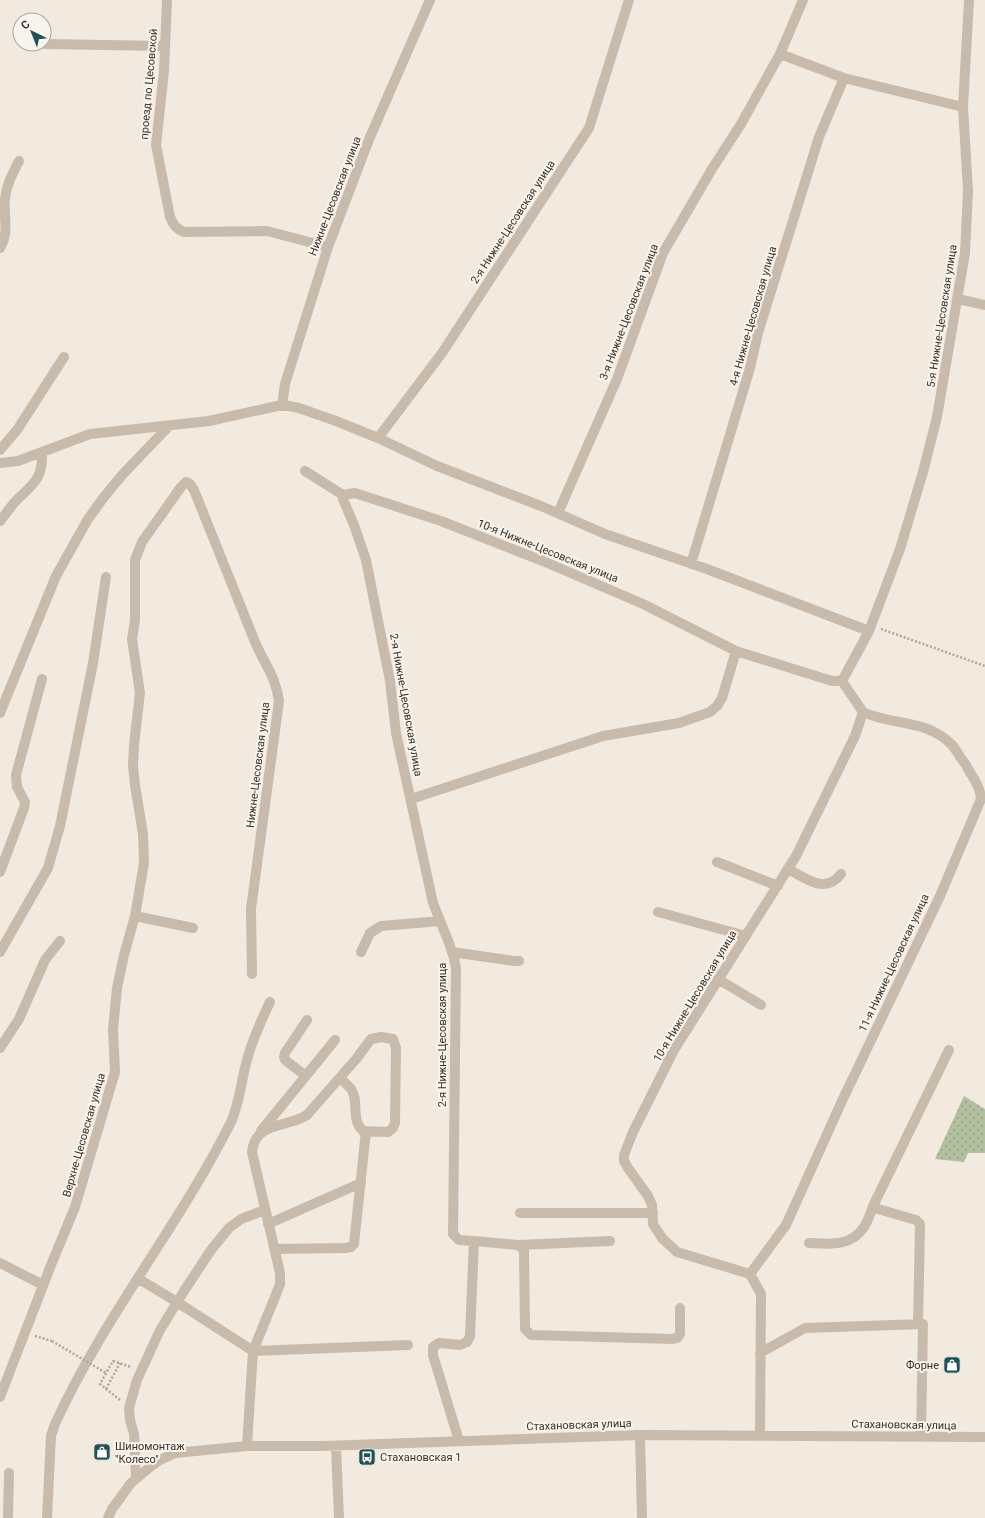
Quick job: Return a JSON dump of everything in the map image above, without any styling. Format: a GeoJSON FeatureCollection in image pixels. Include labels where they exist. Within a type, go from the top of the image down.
{"type":"FeatureCollection","features":[{"type":"Feature","properties":{"kind":"street","name":"проезд по Цесовской"},"geometry":{"type":"LineString","coordinates":[[167,0],[165,46],[156,145],[170,217],[176,227],[184,232],[267,231],[328,247]]}},
{"type":"Feature","properties":{"kind":"street","name":"Нижне-Цесовская улица"},"geometry":{"type":"LineString","coordinates":[[282,406],[285,384],[328,247],[370,137],[430,0]]}},
{"type":"Feature","properties":{"kind":"street","name":"2-я Нижне-Цесовская улица"},"geometry":{"type":"LineString","coordinates":[[378,438],[442,353],[589,128],[629,0]]}},
{"type":"Feature","properties":{"kind":"street","name":"3-я Нижне-Цесовская улица"},"geometry":{"type":"LineString","coordinates":[[558,514],[617,379],[663,253],[712,169],[741,124],[780,54],[803,0]]}},
{"type":"Feature","properties":{"kind":"street","name":"5-я Нижне-Цесовская улица"},"geometry":{"type":"LineString","coordinates":[[842,681],[870,628],[900,549],[923,472],[937,416],[958,299],[968,227],[968,191],[963,107],[970,0]]}},
{"type":"Feature","properties":{"kind":"street"},"geometry":{"type":"LineString","coordinates":[[52,44],[165,46]]}},
{"type":"Feature","properties":{"kind":"street"},"geometry":{"type":"LineString","coordinates":[[780,54],[844,78],[963,107]]}},
{"type":"Feature","properties":{"kind":"street","name":"4-я Нижне-Цесовская улица"},"geometry":{"type":"LineString","coordinates":[[691,564],[750,368],[758,333],[819,137],[844,78]]}},
{"type":"Feature","properties":{"kind":"street"},"geometry":{"type":"LineString","coordinates":[[0,248],[6,237],[4,209],[5,197],[8,184],[19,161]]}},
{"type":"Feature","properties":{"kind":"street"},"geometry":{"type":"LineString","coordinates":[[958,299],[985,305]]}},
{"type":"Feature","properties":{"kind":"street"},"geometry":{"type":"LineString","coordinates":[[0,450],[17,430],[64,357]]}},
{"type":"Feature","properties":{"kind":"street"},"geometry":{"type":"LineString","coordinates":[[0,463],[18,461],[90,434],[209,422],[265,408],[282,406],[299,408],[378,438],[437,466],[606,534],[870,628]]}},
{"type":"Feature","properties":{"kind":"street"},"geometry":{"type":"LineString","coordinates":[[0,714],[56,576],[88,519],[123,474],[168,426]]}},
{"type":"Feature","properties":{"kind":"street"},"geometry":{"type":"LineString","coordinates":[[0,521],[14,503],[33,486],[41,471],[42,453]]}},
{"type":"Feature","properties":{"kind":"street"},"geometry":{"type":"LineString","coordinates":[[305,470],[344,495]]}},
{"type":"Feature","properties":{"kind":"street","name":"Нижне-Цесовская улица"},"geometry":{"type":"LineString","coordinates":[[188,482],[194,490],[258,650],[274,678],[279,701],[251,909],[252,974]]}},
{"type":"Feature","properties":{"kind":"street","name":"Верхне-Цесовская улица"},"geometry":{"type":"LineString","coordinates":[[0,1397],[75,1207],[115,1072],[113,1030],[117,988],[124,955],[135,916],[144,863],[143,834],[134,785],[133,766],[140,694],[132,639],[136,620],[135,560],[142,542],[182,485],[188,482]]}},
{"type":"Feature","properties":{"kind":"street","name":"10-я Нижне-Цесовская улица"},"geometry":{"type":"LineString","coordinates":[[344,495],[355,493],[441,521],[535,558],[643,604],[736,651],[832,681],[842,681]]}},
{"type":"Feature","properties":{"kind":"street","name":"2-я Нижне-Цесовская улица"},"geometry":{"type":"LineString","coordinates":[[344,495],[343,499],[366,560],[390,681],[396,733],[433,903],[452,952],[456,969],[453,1234],[459,1240],[474,1240],[518,1245],[610,1241]]}},
{"type":"Feature","properties":{"kind":"street"},"geometry":{"type":"LineString","coordinates":[[0,952],[48,868],[56,840],[93,663],[106,578]]}},
{"type":"Feature","properties":{"kind":"street"},"geometry":{"type":"LineString","coordinates":[[411,799],[558,749],[603,736],[679,723],[710,712],[717,706],[722,698],[736,651]]}},
{"type":"Feature","properties":{"kind":"street"},"geometry":{"type":"LineString","coordinates":[[0,872],[24,808],[24,802],[17,787],[16,775],[42,679]]}},
{"type":"Feature","properties":{"kind":"street"},"geometry":{"type":"LineString","coordinates":[[842,681],[863,712]]}},
{"type":"Feature","properties":{"kind":"street","name":"10-я Нижне-Цесовская улица"},"geometry":{"type":"LineString","coordinates":[[750,1274],[677,1252],[662,1238],[653,1224],[653,1213],[648,1196],[628,1168],[624,1161],[624,1155],[633,1132],[674,1050],[788,869],[855,736],[863,712]]}},
{"type":"Feature","properties":{"kind":"street","name":"11-я Нижне-Цесовская улица"},"geometry":{"type":"LineString","coordinates":[[750,1274],[786,1225],[842,1101],[940,896],[983,800],[980,788],[953,746],[945,738],[933,730],[874,717],[863,712]]}},
{"type":"Feature","properties":{"kind":"street"},"geometry":{"type":"LineString","coordinates":[[717,862],[778,886]]}},
{"type":"Feature","properties":{"kind":"street"},"geometry":{"type":"LineString","coordinates":[[788,869],[816,883],[826,885],[835,880],[841,874]]}},
{"type":"Feature","properties":{"kind":"street"},"geometry":{"type":"LineString","coordinates":[[658,912],[746,936]]}},
{"type":"Feature","properties":{"kind":"street"},"geometry":{"type":"LineString","coordinates":[[135,916],[193,928]]}},
{"type":"Feature","properties":{"kind":"street"},"geometry":{"type":"LineString","coordinates":[[361,952],[370,933],[381,926],[440,921]]}},
{"type":"Feature","properties":{"kind":"street"},"geometry":{"type":"LineString","coordinates":[[0,1048],[19,1019],[45,960],[60,941]]}},
{"type":"Feature","properties":{"kind":"street"},"geometry":{"type":"LineString","coordinates":[[452,952],[520,961]]}},
{"type":"Feature","properties":{"kind":"street"},"geometry":{"type":"LineString","coordinates":[[718,979],[761,1005]]}},
{"type":"Feature","properties":{"kind":"street"},"geometry":{"type":"LineString","coordinates":[[47,1518],[51,1436],[54,1424],[91,1355],[204,1172],[231,1120],[238,1102],[250,1048],[270,1002]]}},
{"type":"Feature","properties":{"kind":"street"},"geometry":{"type":"LineString","coordinates":[[306,1076],[285,1060],[284,1057],[285,1053],[307,1020]]}},
{"type":"Feature","properties":{"kind":"street"},"geometry":{"type":"LineString","coordinates":[[257,1135],[276,1126],[307,1115],[340,1078],[371,1039],[381,1037],[393,1039],[396,1048],[395,1123],[393,1128],[388,1132],[363,1131],[356,1123],[352,1089],[340,1078]]}},
{"type":"Feature","properties":{"kind":"street"},"geometry":{"type":"LineString","coordinates":[[247,1446],[253,1351],[280,1284],[280,1273],[252,1152],[252,1144],[257,1135],[335,1040]]}},
{"type":"Feature","properties":{"kind":"street"},"geometry":{"type":"LineString","coordinates":[[809,1242],[836,1244],[852,1239],[864,1227],[949,1050]]}},
{"type":"Feature","properties":{"kind":"street"},"geometry":{"type":"LineString","coordinates":[[274,1249],[344,1248],[351,1247],[354,1244],[366,1132]]}},
{"type":"Feature","properties":{"kind":"street"},"geometry":{"type":"LineString","coordinates":[[268,1224],[361,1183]]}},
{"type":"Feature","properties":{"kind":"street"},"geometry":{"type":"LineString","coordinates":[[874,1204],[878,1209],[916,1220],[920,1224],[918,1324]]}},
{"type":"Feature","properties":{"kind":"street"},"geometry":{"type":"LineString","coordinates":[[108,1518],[136,1478],[134,1434],[130,1420],[129,1408],[137,1380],[160,1330],[211,1250],[229,1228],[241,1219],[265,1210]]}},
{"type":"Feature","properties":{"kind":"street"},"geometry":{"type":"LineString","coordinates":[[520,1213],[653,1213]]}},
{"type":"Feature","properties":{"kind":"street"},"geometry":{"type":"LineString","coordinates":[[459,1441],[433,1355],[433,1347],[439,1343],[460,1345],[467,1342],[470,1336],[474,1240]]}},
{"type":"Feature","properties":{"kind":"street"},"geometry":{"type":"LineString","coordinates":[[518,1245],[524,1251],[525,1329],[531,1335],[672,1339],[677,1338],[680,1334],[680,1308]]}},
{"type":"Feature","properties":{"kind":"street"},"geometry":{"type":"LineString","coordinates":[[0,1264],[43,1285]]}},
{"type":"Feature","properties":{"kind":"street"},"geometry":{"type":"LineString","coordinates":[[750,1274],[760,1294],[760,1435]]}},
{"type":"Feature","properties":{"kind":"street"},"geometry":{"type":"LineString","coordinates":[[138,1279],[177,1302],[253,1351],[408,1345]]}},
{"type":"Feature","properties":{"kind":"street"},"geometry":{"type":"LineString","coordinates":[[760,1353],[805,1328],[918,1324],[924,1326],[921,1438]]}},
{"type":"Feature","properties":{"kind":"street"},"geometry":{"type":"LineString","coordinates":[[640,1435],[642,1518]]}},
{"type":"Feature","properties":{"kind":"street","name":"Стахановская улица"},"geometry":{"type":"LineString","coordinates":[[136,1478],[150,1467],[175,1453],[247,1446],[336,1446],[640,1435],[760,1435],[921,1438],[985,1437]]}},
{"type":"Feature","properties":{"kind":"street"},"geometry":{"type":"LineString","coordinates":[[336,1446],[339,1518]]}},
{"type":"Feature","properties":{"kind":"street"},"geometry":{"type":"LineString","coordinates":[[8,1518],[9,1473]]}},
{"type":"Feature","properties":{"kind":"path"},"geometry":{"type":"LineString","coordinates":[[870,628],[985,666]]}},
{"type":"Feature","properties":{"kind":"path"},"geometry":{"type":"LineString","coordinates":[[24,1333],[52,1341],[106,1372]]}},
{"type":"Feature","properties":{"kind":"path"},"geometry":{"type":"LineString","coordinates":[[129,1408],[100,1384],[113,1361],[141,1370]]}},
{"type":"Feature","properties":{"kind":"path"},"geometry":{"type":"LineString","coordinates":[[106,1389],[120,1363]]}},
{"type":"Feature","properties":{"kind":"green space"},"geometry":{"type":"Polygon","coordinates":[[[964,1096],[985,1109],[985,1153],[968,1153],[964,1162],[935,1159],[964,1096]]]}},
{"type":"Feature","properties":{"kind":"place","name":"Форне"},"geometry":{"type":"Point","coordinates":[952,1365]}},
{"type":"Feature","properties":{"kind":"place","name":"Шиномонтаж \"Колесо\""},"geometry":{"type":"Point","coordinates":[102,1452]}},
{"type":"Feature","properties":{"kind":"place","name":"Стахановская 1"},"geometry":{"type":"Point","coordinates":[367,1457]}}]}
